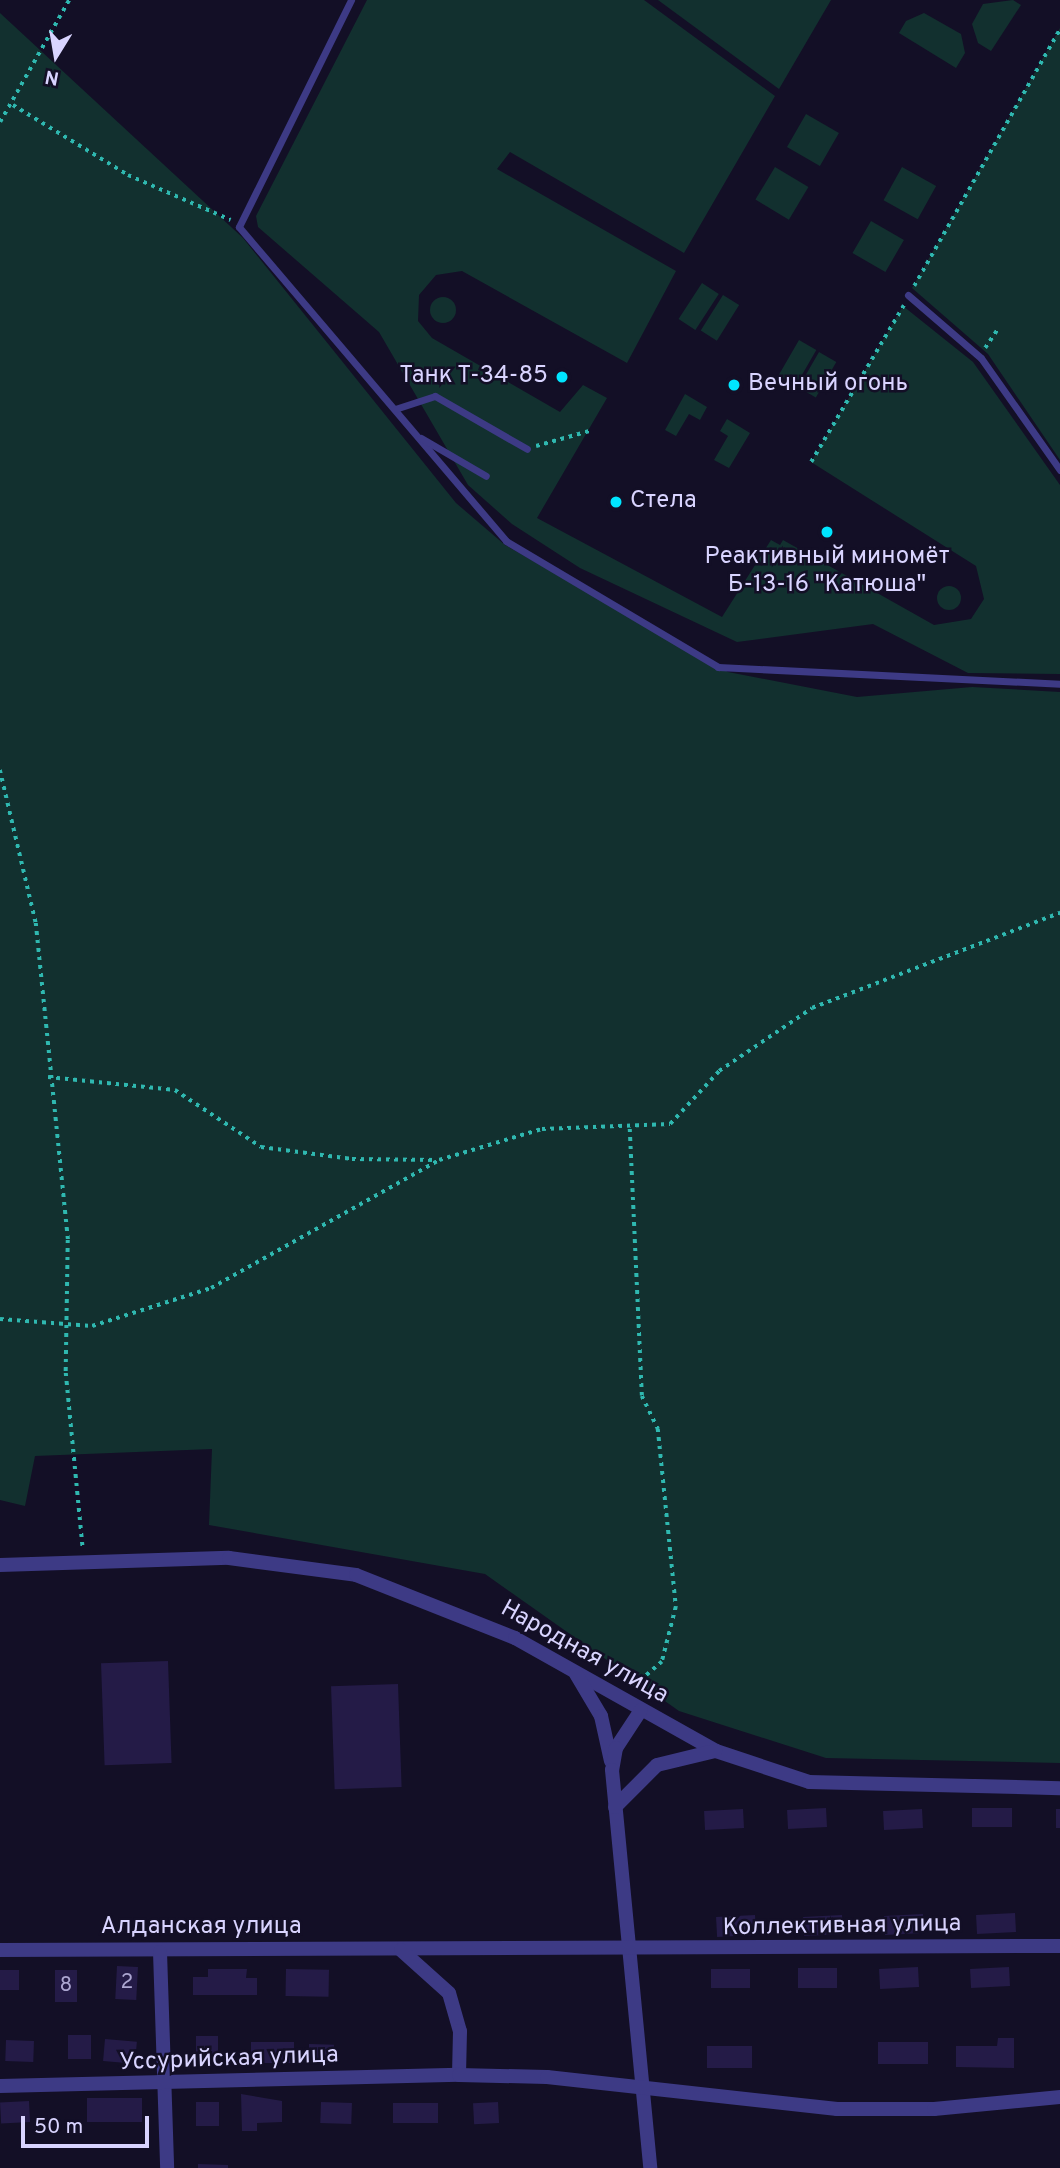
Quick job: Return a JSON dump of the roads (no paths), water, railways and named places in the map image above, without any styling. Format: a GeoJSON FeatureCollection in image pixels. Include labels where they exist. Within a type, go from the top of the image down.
{"type":"FeatureCollection","features":[{"type":"Feature","properties":{"kind":"street","name":"Народная улица"},"geometry":{"type":"LineString","coordinates":[[0,1565],[229,1558],[356,1575],[437,1604],[570,1667],[716,1751],[809,1782],[1060,1788]]}},
{"type":"Feature","properties":{"kind":"street"},"geometry":{"type":"LineString","coordinates":[[570,1667],[601,1716],[611,1770],[624,1950],[650,2168]]}},
{"type":"Feature","properties":{"kind":"street"},"geometry":{"type":"LineString","coordinates":[[611,1770],[616,1748],[641,1710]]}},
{"type":"Feature","properties":{"kind":"street"},"geometry":{"type":"LineString","coordinates":[[615,1807],[657,1765],[716,1751]]}},
{"type":"Feature","properties":{"kind":"street","name":"Коллективная улица"},"geometry":{"type":"LineString","coordinates":[[401,1950],[1060,1946]]}},
{"type":"Feature","properties":{"kind":"street","name":"Алданская улица"},"geometry":{"type":"LineString","coordinates":[[0,1950],[401,1950]]}},
{"type":"Feature","properties":{"kind":"street"},"geometry":{"type":"LineString","coordinates":[[401,1950],[449,1993],[460,2031],[459,2076]]}},
{"type":"Feature","properties":{"kind":"street"},"geometry":{"type":"LineString","coordinates":[[160,1952],[167,2086],[167,2168]]}},
{"type":"Feature","properties":{"kind":"street","name":"Уссурийская улица"},"geometry":{"type":"LineString","coordinates":[[0,2086],[167,2086],[459,2076],[547,2077],[640,2090],[837,2109],[934,2109],[1060,2097]]}},
{"type":"Feature","properties":{"kind":"lane"},"geometry":{"type":"LineString","coordinates":[[351,0],[239,226],[506,541],[718,667],[1060,684]]}},
{"type":"Feature","properties":{"kind":"lane"},"geometry":{"type":"LineString","coordinates":[[908,295],[980,356],[1060,470]]}},
{"type":"Feature","properties":{"kind":"lane"},"geometry":{"type":"LineString","coordinates":[[395,409],[435,396],[527,449]]}},
{"type":"Feature","properties":{"kind":"lane"},"geometry":{"type":"LineString","coordinates":[[417,436],[486,476]]}},
{"type":"Feature","properties":{"kind":"place","name":"Танк Т-34-85"},"geometry":{"type":"Point","coordinates":[562,377]}},
{"type":"Feature","properties":{"kind":"place","name":"Вечный огонь"},"geometry":{"type":"Point","coordinates":[734,385]}},
{"type":"Feature","properties":{"kind":"place","name":"Стела"},"geometry":{"type":"Point","coordinates":[616,502]}},
{"type":"Feature","properties":{"kind":"place","name":"Реактивный миномёт Б-13-16 \"Катюша\""},"geometry":{"type":"Point","coordinates":[827,532]}}]}
